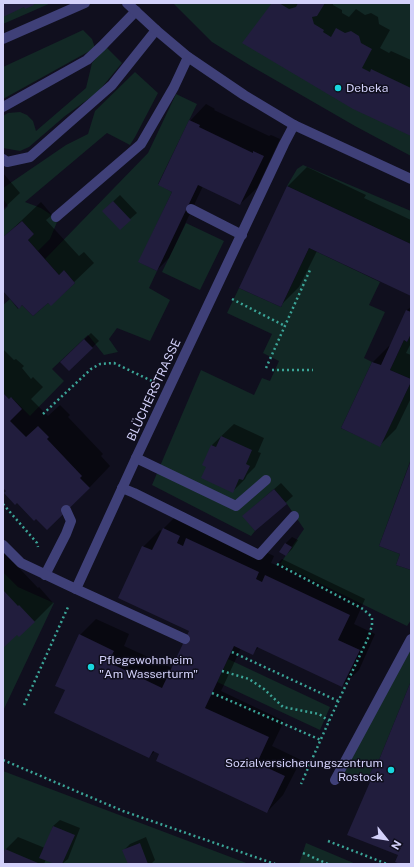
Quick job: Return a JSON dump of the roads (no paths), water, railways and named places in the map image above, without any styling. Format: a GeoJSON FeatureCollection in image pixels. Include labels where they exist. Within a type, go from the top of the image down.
{"type":"FeatureCollection","features":[{"type":"Feature","properties":{"kind":"street"},"geometry":{"type":"LineString","coordinates":[[3,39],[85,3]]}},
{"type":"Feature","properties":{"kind":"street"},"geometry":{"type":"LineString","coordinates":[[127,3],[188,57],[244,95],[294,125],[411,179]]}},
{"type":"Feature","properties":{"kind":"street"},"geometry":{"type":"LineString","coordinates":[[3,107],[87,60],[136,11]]}},
{"type":"Feature","properties":{"kind":"street"},"geometry":{"type":"LineString","coordinates":[[3,159],[7,162],[30,157],[112,86],[156,30]]}},
{"type":"Feature","properties":{"kind":"street"},"geometry":{"type":"LineString","coordinates":[[56,217],[141,144],[174,87],[188,57]]}},
{"type":"Feature","properties":{"kind":"street","name":"BLÜCHERSTRASSE"},"geometry":{"type":"LineString","coordinates":[[76,589],[168,388],[294,125]]}},
{"type":"Feature","properties":{"kind":"street"},"geometry":{"type":"LineString","coordinates":[[191,208],[242,234]]}},
{"type":"Feature","properties":{"kind":"street"},"geometry":{"type":"LineString","coordinates":[[136,458],[236,506],[266,480]]}},
{"type":"Feature","properties":{"kind":"street"},"geometry":{"type":"LineString","coordinates":[[122,488],[259,555],[294,516]]}},
{"type":"Feature","properties":{"kind":"street"},"geometry":{"type":"LineString","coordinates":[[45,575],[71,521],[66,510]]}},
{"type":"Feature","properties":{"kind":"street"},"geometry":{"type":"LineString","coordinates":[[3,545],[21,563],[185,639]]}},
{"type":"Feature","properties":{"kind":"street"},"geometry":{"type":"LineString","coordinates":[[336,780],[411,639]]}},
{"type":"Feature","properties":{"kind":"place","name":"Debeka"},"geometry":{"type":"Point","coordinates":[338,88]}},
{"type":"Feature","properties":{"kind":"place","name":"Pflegewohnheim \"Am Wasserturm\""},"geometry":{"type":"Point","coordinates":[91,667]}},
{"type":"Feature","properties":{"kind":"place","name":"Sozialversicherungszentrum Rostock"},"geometry":{"type":"Point","coordinates":[391,770]}}]}
